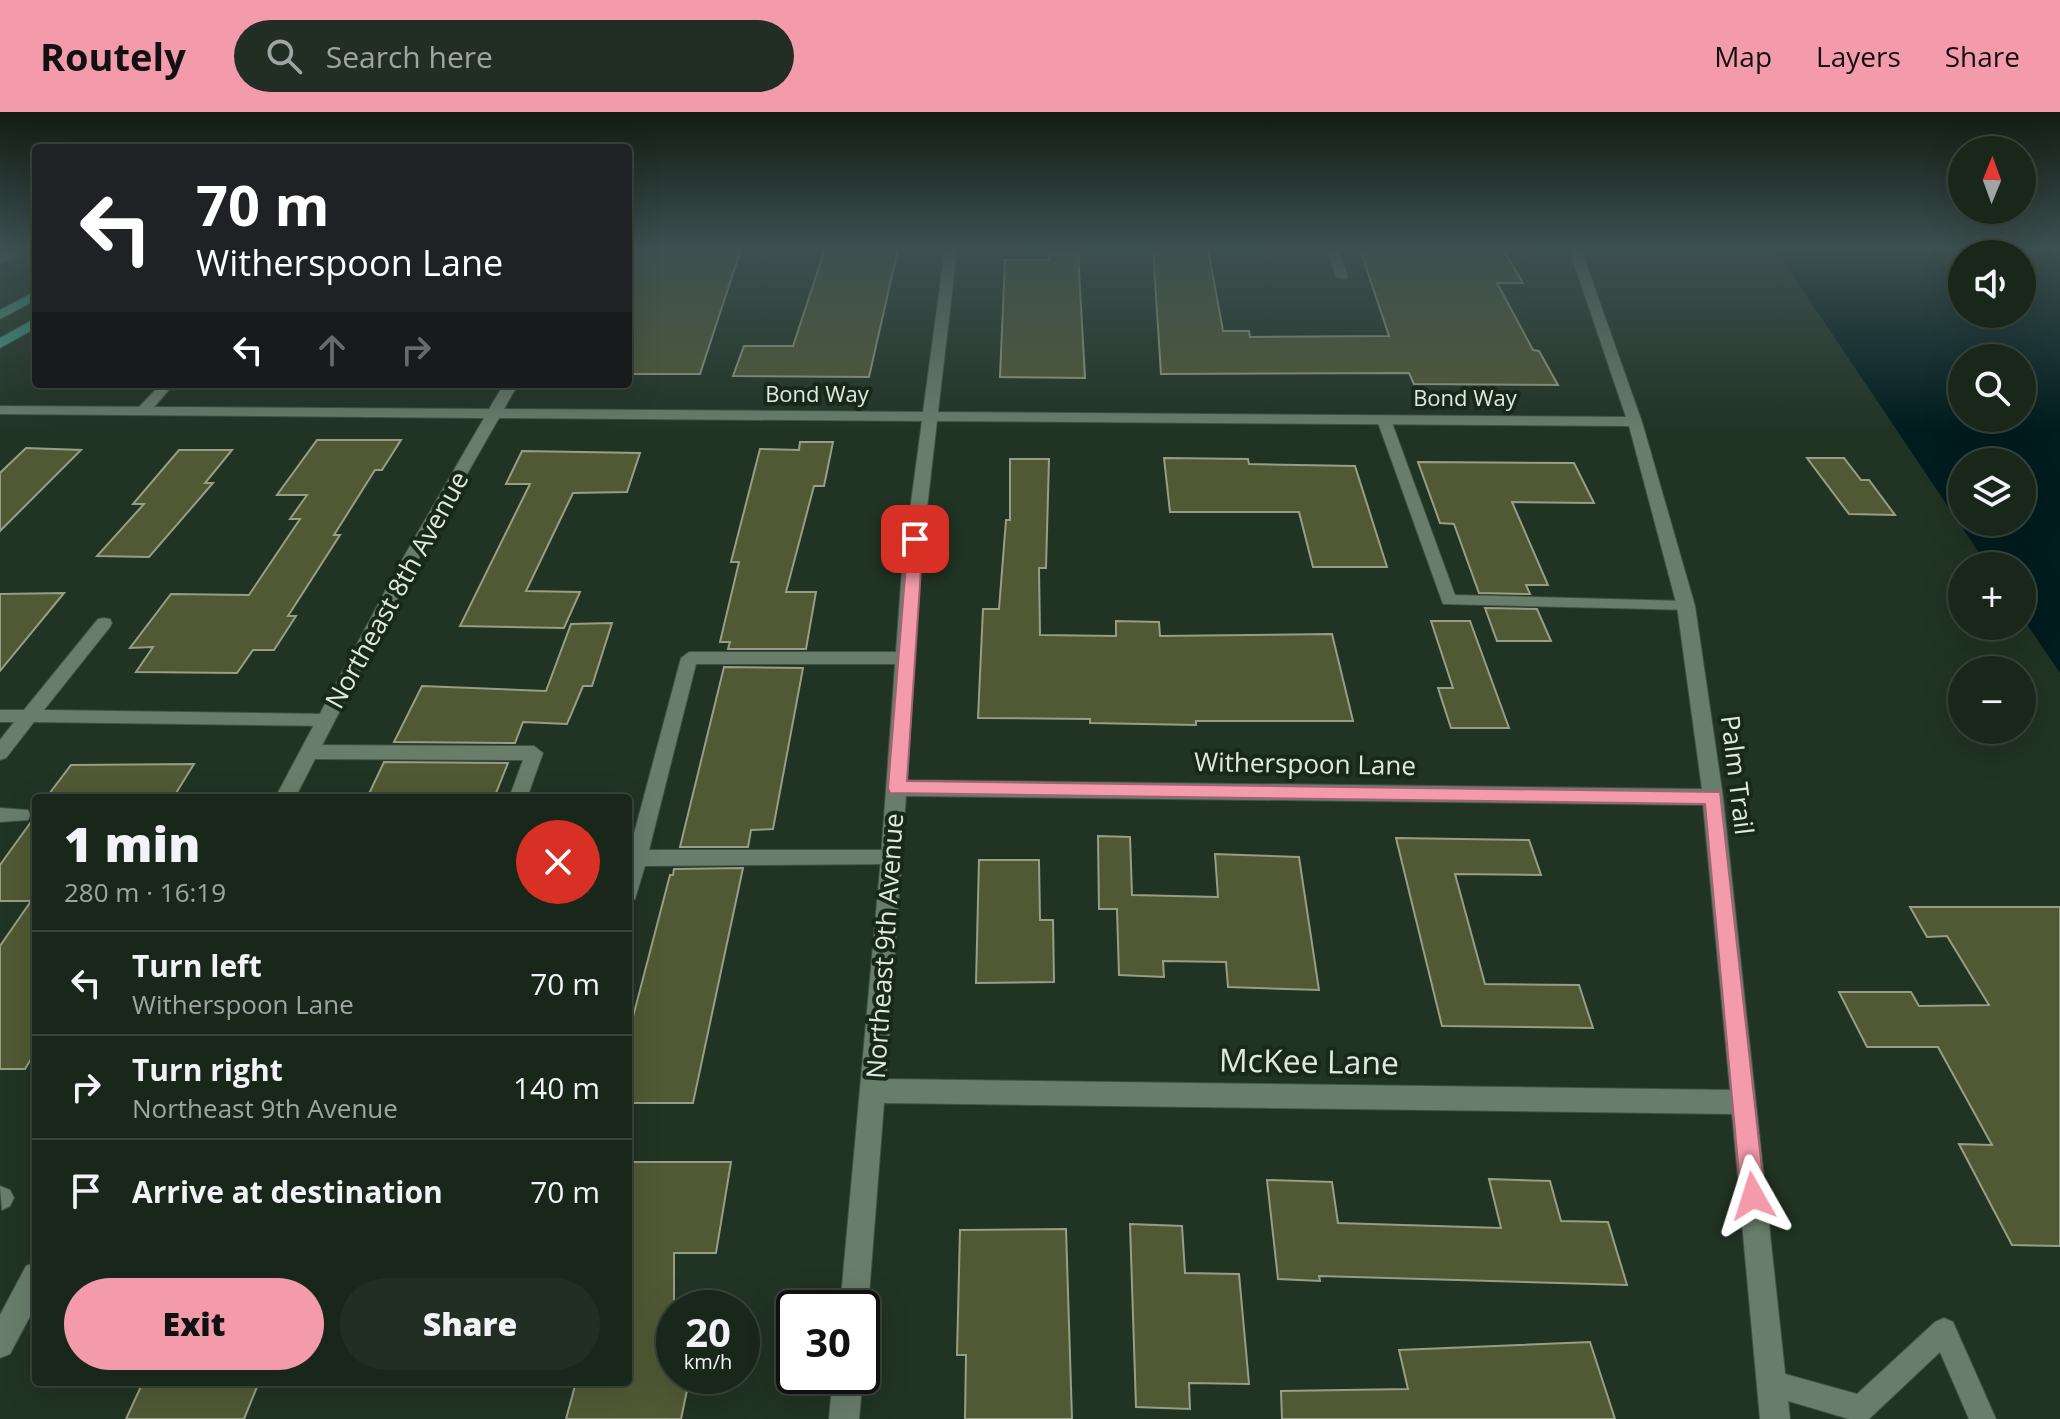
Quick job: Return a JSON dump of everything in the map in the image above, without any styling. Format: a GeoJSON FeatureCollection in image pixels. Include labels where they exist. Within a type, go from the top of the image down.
{"type":"FeatureCollection","features":[{"type":"Feature","properties":{"kind":"main road"},"geometry":{"type":"LineString","coordinates":[[0,344],[32,326]]}},
{"type":"Feature","properties":{"kind":"street","name":"Northeast 9th Avenue"},"geometry":{"type":"LineString","coordinates":[[856,1290],[892,858],[911,569],[943,310]]}},
{"type":"Feature","properties":{"kind":"street","name":"Palm Trail"},"geometry":{"type":"LineString","coordinates":[[1596,310],[1635,422],[1686,606],[1713,797],[1775,1419]]}},
{"type":"Feature","properties":{"kind":"street","name":"Northeast 8th Avenue"},"geometry":{"type":"LineString","coordinates":[[287,794],[407,565],[509,388]]}},
{"type":"Feature","properties":{"kind":"street","name":"Bond Way"},"geometry":{"type":"LineString","coordinates":[[0,410],[1635,422]]}},
{"type":"Feature","properties":{"kind":"street","name":"Witherspoon Lane"},"geometry":{"type":"LineString","coordinates":[[897,788],[1713,797]]}},
{"type":"Feature","properties":{"kind":"street","name":"McKee Lane"},"geometry":{"type":"LineString","coordinates":[[874,1091],[1744,1103]]}},
{"type":"Feature","properties":{"kind":"street"},"geometry":{"type":"LineString","coordinates":[[0,1344],[32,1284]]}},
{"type":"Feature","properties":{"kind":"street"},"geometry":{"type":"LineString","coordinates":[[844,1419],[846,1394]]}},
{"type":"Feature","properties":{"kind":"lane"},"geometry":{"type":"LineString","coordinates":[[143,411],[164,388]]}},
{"type":"Feature","properties":{"kind":"lane"},"geometry":{"type":"LineString","coordinates":[[1384,420],[1449,600],[1686,606]]}},
{"type":"Feature","properties":{"kind":"lane"},"geometry":{"type":"LineString","coordinates":[[0,753],[104,623]]}},
{"type":"Feature","properties":{"kind":"lane"},"geometry":{"type":"LineString","coordinates":[[632,877],[689,658],[906,658]]}},
{"type":"Feature","properties":{"kind":"lane"},"geometry":{"type":"LineString","coordinates":[[0,716],[326,720]]}},
{"type":"Feature","properties":{"kind":"lane"},"geometry":{"type":"LineString","coordinates":[[309,752],[534,753],[519,794]]}},
{"type":"Feature","properties":{"kind":"lane"},"geometry":{"type":"LineString","coordinates":[[0,815],[21,815]]}},
{"type":"Feature","properties":{"kind":"lane"},"geometry":{"type":"LineString","coordinates":[[637,858],[892,858]]}},
{"type":"Feature","properties":{"kind":"lane"},"geometry":{"type":"LineString","coordinates":[[1771,1383],[1861,1409],[1944,1331],[1983,1419]]}},
{"type":"Feature","properties":{"kind":"water"},"geometry":{"type":"Polygon","coordinates":[[[1816,310],[1948,310],[1948,328],[2036,328],[2036,310],[2060,310],[2060,673],[2036,638],[2036,552],[1979,552],[1968,536],[2036,536],[2036,448],[1948,448],[1948,506],[1816,310]]]}},
{"type":"Feature","properties":{"kind":"building"},"geometry":{"type":"Polygon","coordinates":[[[632,310],[721,310],[700,374],[632,374],[632,310]]]}},
{"type":"Feature","properties":{"kind":"building"},"geometry":{"type":"Polygon","coordinates":[[[805,310],[884,310],[869,377],[733,376],[744,346],[793,346],[805,310]]]}},
{"type":"Feature","properties":{"kind":"building"},"geometry":{"type":"Polygon","coordinates":[[[1003,310],[1081,310],[1085,378],[1000,377],[1003,310]]]}},
{"type":"Feature","properties":{"kind":"building"},"geometry":{"type":"Polygon","coordinates":[[[1157,310],[1219,310],[1223,331],[1249,331],[1250,337],[1389,336],[1380,310],[1512,310],[1533,350],[1539,351],[1558,385],[1414,384],[1409,373],[1161,374],[1157,310]]]}},
{"type":"Feature","properties":{"kind":"building"},"geometry":{"type":"Polygon","coordinates":[[[317,440],[401,440],[382,470],[375,470],[334,535],[340,535],[288,616],[296,616],[274,650],[253,650],[237,673],[136,672],[153,647],[130,648],[171,594],[249,595],[300,519],[290,519],[307,495],[277,495],[317,440]]]}},
{"type":"Feature","properties":{"kind":"building"},"geometry":{"type":"Polygon","coordinates":[[[800,442],[833,442],[824,486],[814,486],[786,592],[816,592],[806,649],[728,649],[730,642],[720,642],[739,562],[731,562],[760,449],[799,450],[800,442]]]}},
{"type":"Feature","properties":{"kind":"building"},"geometry":{"type":"Polygon","coordinates":[[[26,448],[81,450],[0,531],[0,473],[26,448]]]}},
{"type":"Feature","properties":{"kind":"building"},"geometry":{"type":"Polygon","coordinates":[[[179,450],[232,450],[205,483],[213,483],[149,557],[97,556],[144,504],[133,504],[179,450]]]}},
{"type":"Feature","properties":{"kind":"building"},"geometry":{"type":"Polygon","coordinates":[[[522,451],[640,453],[627,492],[573,493],[526,591],[580,592],[564,628],[460,626],[530,484],[506,484],[522,451]]]}},
{"type":"Feature","properties":{"kind":"building"},"geometry":{"type":"Polygon","coordinates":[[[1164,458],[1248,459],[1249,464],[1355,466],[1387,567],[1313,567],[1299,512],[1170,512],[1164,458]]]}},
{"type":"Feature","properties":{"kind":"building"},"geometry":{"type":"Polygon","coordinates":[[[1807,458],[1844,458],[1861,480],[1869,480],[1895,515],[1849,514],[1807,458]]]}},
{"type":"Feature","properties":{"kind":"building"},"geometry":{"type":"Polygon","coordinates":[[[1010,459],[1049,459],[1046,568],[1039,568],[1040,635],[1116,636],[1116,621],[1159,622],[1160,636],[1332,634],[1353,721],[1196,721],[1196,725],[1090,723],[1090,719],[978,718],[983,609],[999,609],[1006,520],[1010,520],[1010,459]]]}},
{"type":"Feature","properties":{"kind":"building"},"geometry":{"type":"Polygon","coordinates":[[[1418,462],[1574,463],[1594,503],[1512,502],[1548,585],[1526,585],[1530,594],[1479,593],[1454,524],[1440,523],[1418,462]]]}},
{"type":"Feature","properties":{"kind":"building"},"geometry":{"type":"Polygon","coordinates":[[[64,593],[0,671],[0,594],[64,593]]]}},
{"type":"Feature","properties":{"kind":"building"},"geometry":{"type":"Polygon","coordinates":[[[1485,608],[1537,609],[1551,641],[1497,641],[1485,608]]]}},
{"type":"Feature","properties":{"kind":"building"},"geometry":{"type":"Polygon","coordinates":[[[1431,621],[1470,621],[1509,728],[1451,728],[1438,688],[1453,688],[1431,621]]]}},
{"type":"Feature","properties":{"kind":"building"},"geometry":{"type":"Polygon","coordinates":[[[612,623],[592,686],[583,686],[567,724],[523,722],[515,743],[394,742],[422,686],[546,691],[571,624],[612,623]]]}},
{"type":"Feature","properties":{"kind":"building"},"geometry":{"type":"Polygon","coordinates":[[[724,667],[803,668],[773,829],[751,830],[748,847],[680,847],[724,667]]]}},
{"type":"Feature","properties":{"kind":"building"},"geometry":{"type":"Polygon","coordinates":[[[384,762],[508,763],[496,794],[369,794],[384,762]]]}},
{"type":"Feature","properties":{"kind":"building"},"geometry":{"type":"Polygon","coordinates":[[[194,764],[175,794],[49,794],[71,765],[194,764]]]}},
{"type":"Feature","properties":{"kind":"building"},"geometry":{"type":"Polygon","coordinates":[[[32,821],[32,1058],[25,1069],[0,1069],[0,946],[31,901],[0,901],[0,865],[32,821]]]}},
{"type":"Feature","properties":{"kind":"building"},"geometry":{"type":"Polygon","coordinates":[[[1098,836],[1130,837],[1132,895],[1218,897],[1215,854],[1299,857],[1319,990],[1228,987],[1226,962],[1163,961],[1164,977],[1119,975],[1117,909],[1099,909],[1098,836]]]}},
{"type":"Feature","properties":{"kind":"building"},"geometry":{"type":"Polygon","coordinates":[[[1396,838],[1529,840],[1541,875],[1455,874],[1485,984],[1579,985],[1593,1028],[1442,1026],[1396,838]]]}},
{"type":"Feature","properties":{"kind":"building"},"geometry":{"type":"Polygon","coordinates":[[[979,860],[1039,860],[1040,920],[1053,920],[1054,982],[976,983],[979,860]]]}},
{"type":"Feature","properties":{"kind":"building"},"geometry":{"type":"Polygon","coordinates":[[[743,868],[693,1103],[632,1103],[632,1021],[674,869],[743,868]]]}},
{"type":"Feature","properties":{"kind":"building"},"geometry":{"type":"Polygon","coordinates":[[[1910,907],[2060,907],[2060,1246],[2012,1245],[1959,1144],[1992,1145],[1938,1047],[1867,1047],[1839,992],[1911,992],[1919,1006],[1989,1005],[1947,936],[1927,937],[1910,907]]]}},
{"type":"Feature","properties":{"kind":"building"},"geometry":{"type":"Polygon","coordinates":[[[632,1162],[731,1162],[716,1253],[674,1253],[674,1290],[656,1290],[656,1394],[686,1394],[681,1419],[566,1419],[575,1386],[632,1386],[632,1162]]]}},
{"type":"Feature","properties":{"kind":"building"},"geometry":{"type":"Polygon","coordinates":[[[1489,1179],[1550,1181],[1561,1221],[1608,1222],[1627,1285],[1319,1276],[1320,1281],[1278,1279],[1267,1180],[1332,1182],[1338,1223],[1501,1228],[1489,1179]]]}},
{"type":"Feature","properties":{"kind":"building"},"geometry":{"type":"Polygon","coordinates":[[[1130,1224],[1182,1226],[1185,1273],[1239,1274],[1249,1384],[1189,1383],[1190,1409],[1136,1407],[1130,1224]]]}},
{"type":"Feature","properties":{"kind":"building"},"geometry":{"type":"Polygon","coordinates":[[[1066,1229],[1072,1419],[965,1419],[966,1355],[957,1355],[960,1230],[1066,1229]]]}},
{"type":"Feature","properties":{"kind":"building"},"geometry":{"type":"Polygon","coordinates":[[[1590,1342],[1615,1419],[1282,1419],[1281,1391],[1408,1389],[1399,1350],[1590,1342]]]}},
{"type":"Feature","properties":{"kind":"building"},"geometry":{"type":"Polygon","coordinates":[[[141,1386],[257,1386],[244,1419],[126,1419],[141,1386]]]}},
{"type":"Feature","properties":{"kind":"route"},"geometry":{"type":"LineString","coordinates":[[915,539],[897,788],[1713,797],[1753,1196]]}}]}
